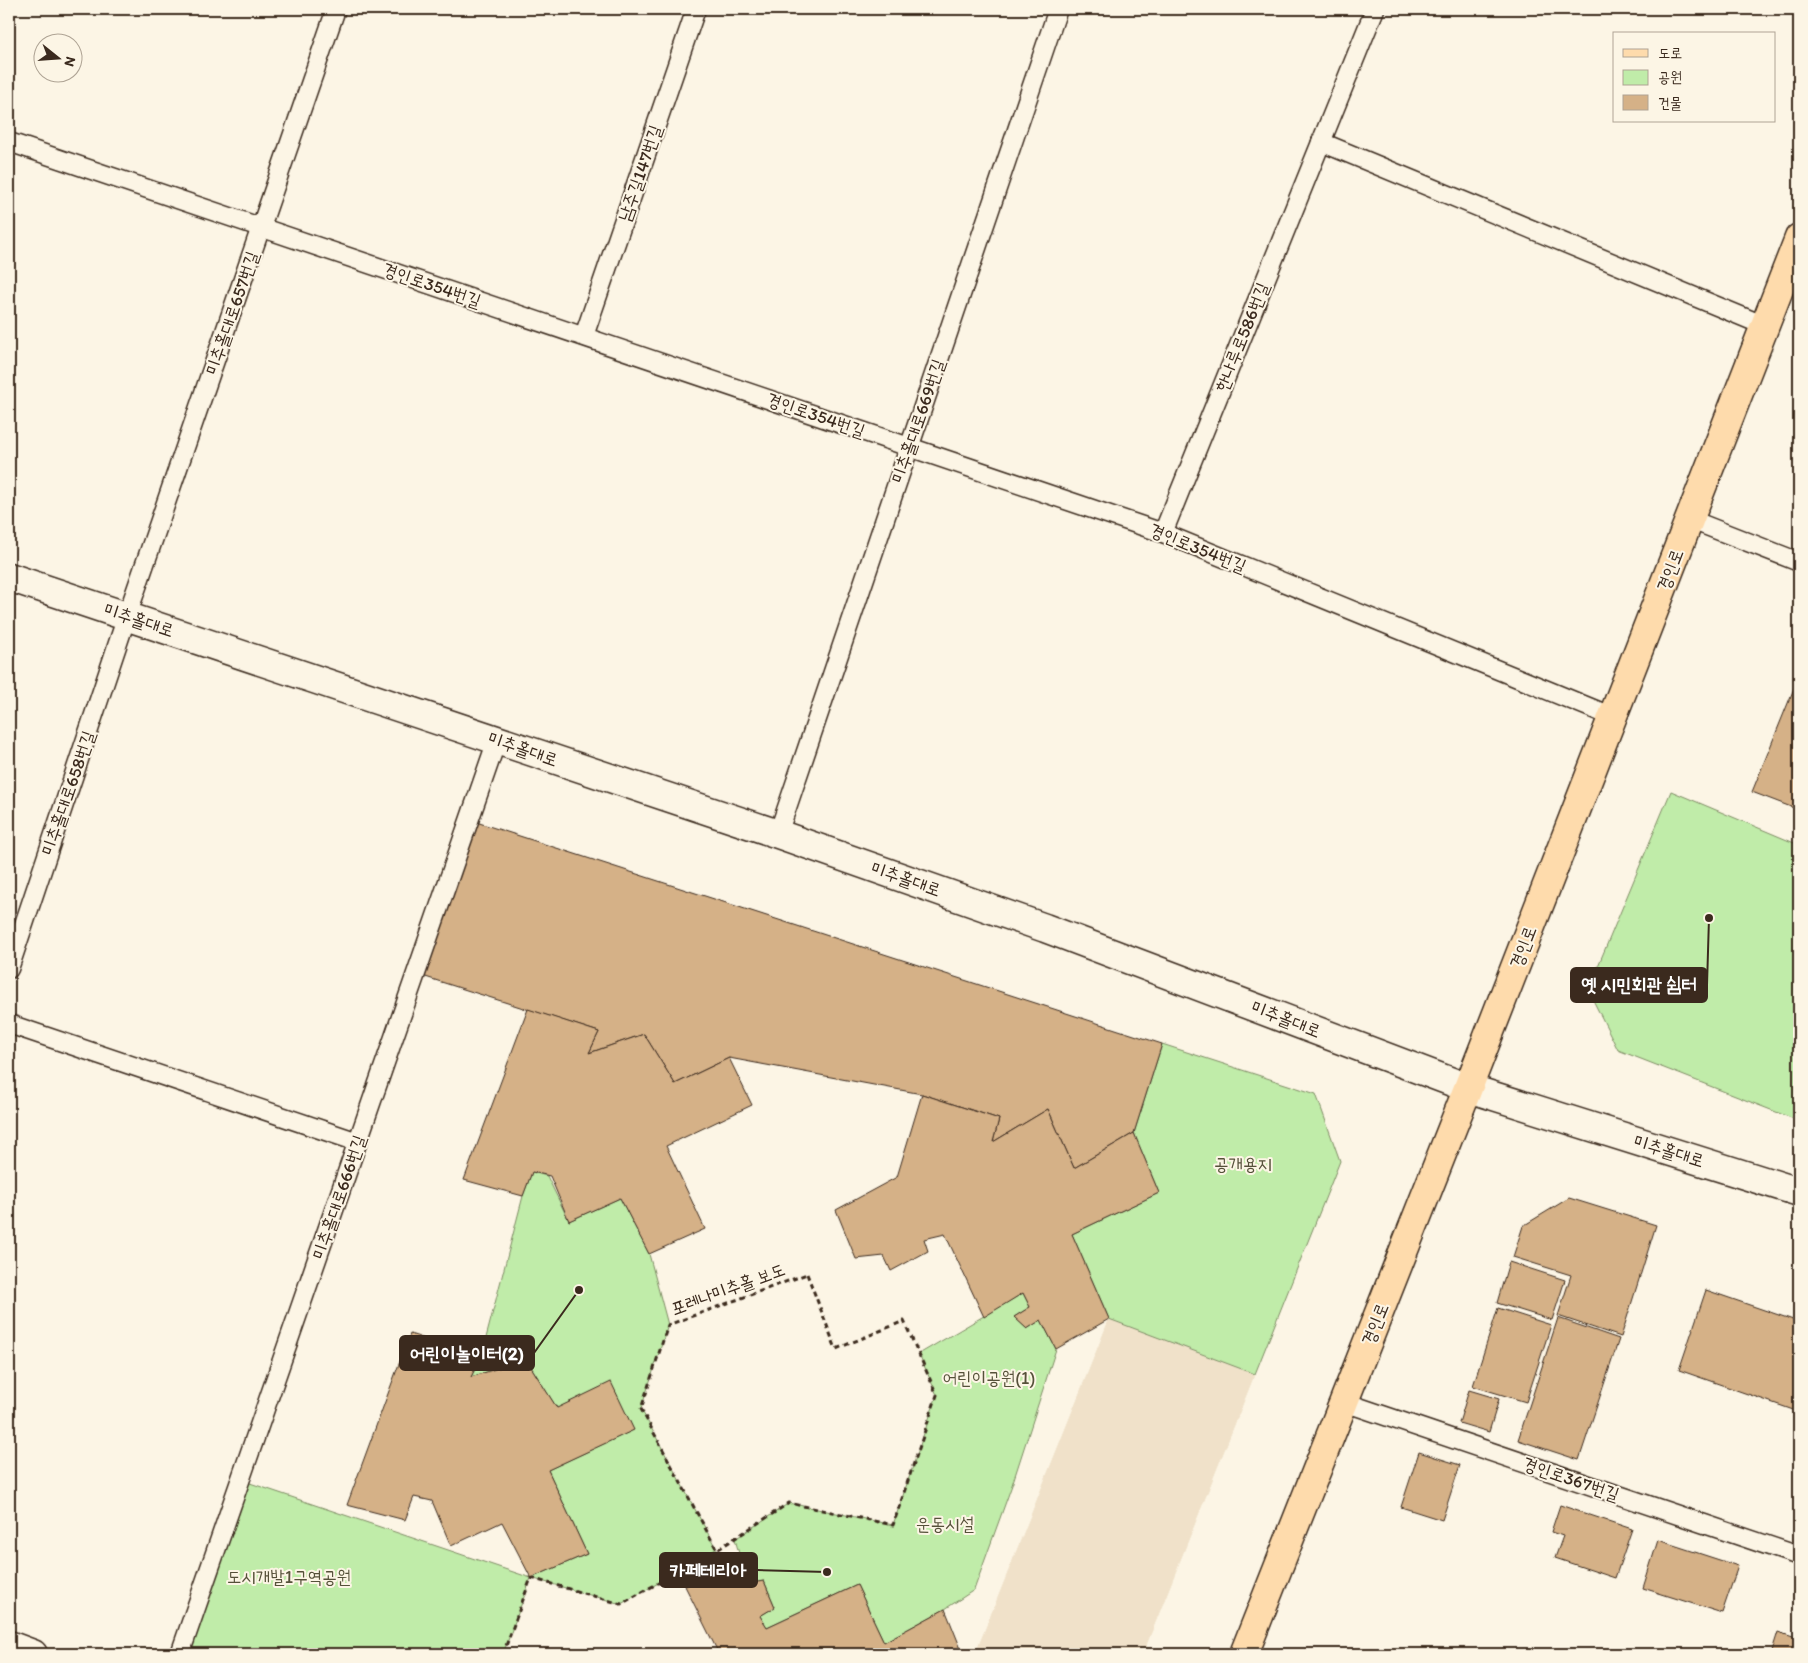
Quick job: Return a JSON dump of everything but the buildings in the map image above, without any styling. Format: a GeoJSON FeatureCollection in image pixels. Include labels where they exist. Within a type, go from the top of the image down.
{"type":"FeatureCollection","features":[{"type":"Feature","properties":{"kind":"main road","name":"경인로"},"geometry":{"type":"LineString","coordinates":[[1244,1654],[1468,1088],[1799,238]]}},
{"type":"Feature","properties":{"kind":"main road","name":"미추홀대로"},"geometry":{"type":"LineString","coordinates":[[9,577],[778,834],[1046,928],[1468,1088],[1799,1192]]}},
{"type":"Feature","properties":{"kind":"main road"},"geometry":{"type":"LineString","coordinates":[[9,1646],[33,1654]]}},
{"type":"Feature","properties":{"kind":"lane","name":"미추홀대로657번길"},"geometry":{"type":"LineString","coordinates":[[127,616],[336,9]]}},
{"type":"Feature","properties":{"kind":"lane","name":"남주길147번길"},"geometry":{"type":"LineString","coordinates":[[584,336],[696,9]]}},
{"type":"Feature","properties":{"kind":"lane","name":"미추홀대로669번길"},"geometry":{"type":"LineString","coordinates":[[778,834],[1058,9]]}},
{"type":"Feature","properties":{"kind":"lane","name":"한나루로586번길"},"geometry":{"type":"LineString","coordinates":[[1163,533],[1375,9]]}},
{"type":"Feature","properties":{"kind":"lane","name":"경인로354번길"},"geometry":{"type":"LineString","coordinates":[[9,142],[1163,533],[1612,717]]}},
{"type":"Feature","properties":{"kind":"lane"},"geometry":{"type":"LineString","coordinates":[[1321,142],[1765,326]]}},
{"type":"Feature","properties":{"kind":"lane"},"geometry":{"type":"LineString","coordinates":[[1689,519],[1799,562]]}},
{"type":"Feature","properties":{"kind":"lane","name":"미추홀대로658번길"},"geometry":{"type":"LineString","coordinates":[[9,969],[127,616]]}},
{"type":"Feature","properties":{"kind":"lane","name":"미추홀대로666번길"},"geometry":{"type":"LineString","coordinates":[[180,1654],[497,740]]}},
{"type":"Feature","properties":{"kind":"lane"},"geometry":{"type":"LineString","coordinates":[[9,1024],[358,1142]]}},
{"type":"Feature","properties":{"kind":"lane","name":"경인로367번길"},"geometry":{"type":"LineString","coordinates":[[1344,1402],[1799,1556]]}},
{"type":"Feature","properties":{"kind":"path","name":"포레나미추홀 보도"},"geometry":{"type":"LineString","coordinates":[[806,1274],[836,1349],[904,1321],[938,1395],[893,1526],[789,1503],[717,1550],[640,1409],[668,1326],[806,1274]]}},
{"type":"Feature","properties":{"kind":"path"},"geometry":{"type":"LineString","coordinates":[[503,1654],[531,1578],[621,1604],[717,1550]]}},
{"type":"Feature","properties":{"kind":"shaded area"},"geometry":{"type":"Polygon","coordinates":[[[1109,1319],[1255,1374],[1143,1654],[975,1654],[1109,1319]]]}},
{"type":"Feature","properties":{"kind":"green space"},"geometry":{"type":"Polygon","coordinates":[[[1671,791],[1799,845],[1799,1121],[1618,1050],[1588,990],[1671,791]]]}},
{"type":"Feature","properties":{"kind":"green space","name":"공개용지"},"geometry":{"type":"Polygon","coordinates":[[[1162,1044],[1316,1094],[1340,1161],[1255,1374],[1109,1319],[1072,1234],[1159,1193],[1134,1133],[1162,1044]]]}},
{"type":"Feature","properties":{"kind":"green space"},"geometry":{"type":"Polygon","coordinates":[[[532,1172],[547,1176],[569,1221],[620,1198],[649,1254],[668,1325],[641,1409],[717,1550],[621,1604],[531,1578],[587,1554],[548,1470],[633,1430],[557,1408],[526,1359],[471,1377],[481,1357],[523,1196],[532,1172]]]}},
{"type":"Feature","properties":{"kind":"green space"},"geometry":{"type":"Polygon","coordinates":[[[1023,1293],[1030,1307],[1014,1317],[1027,1329],[1041,1320],[1056,1349],[1012,1485],[974,1590],[945,1609],[884,1642],[857,1585],[767,1627],[760,1616],[775,1607],[764,1581],[751,1583],[742,1564],[735,1539],[789,1503],[893,1525],[937,1395],[919,1354],[1023,1293]]]}},
{"type":"Feature","properties":{"kind":"green space","name":"도시개발1구역공원"},"geometry":{"type":"Polygon","coordinates":[[[241,1480],[531,1578],[503,1654],[180,1654],[241,1480]]]}},
{"type":"Feature","properties":{"kind":"place","name":"옛 시민회관 쉼터"},"geometry":{"type":"Point","coordinates":[1709,918]}},
{"type":"Feature","properties":{"kind":"place","name":"어린이놀이터(2)"},"geometry":{"type":"Point","coordinates":[579,1290]}},
{"type":"Feature","properties":{"kind":"place","name":"카페테리아"},"geometry":{"type":"Point","coordinates":[827,1572]}},
{"type":"Feature","properties":{"kind":"park label","name":"어린이공원(1)"},"geometry":{"type":"Point","coordinates":[989,1378]}},
{"type":"Feature","properties":{"kind":"park label","name":"운동시설"},"geometry":{"type":"Point","coordinates":[945,1524]}}]}
